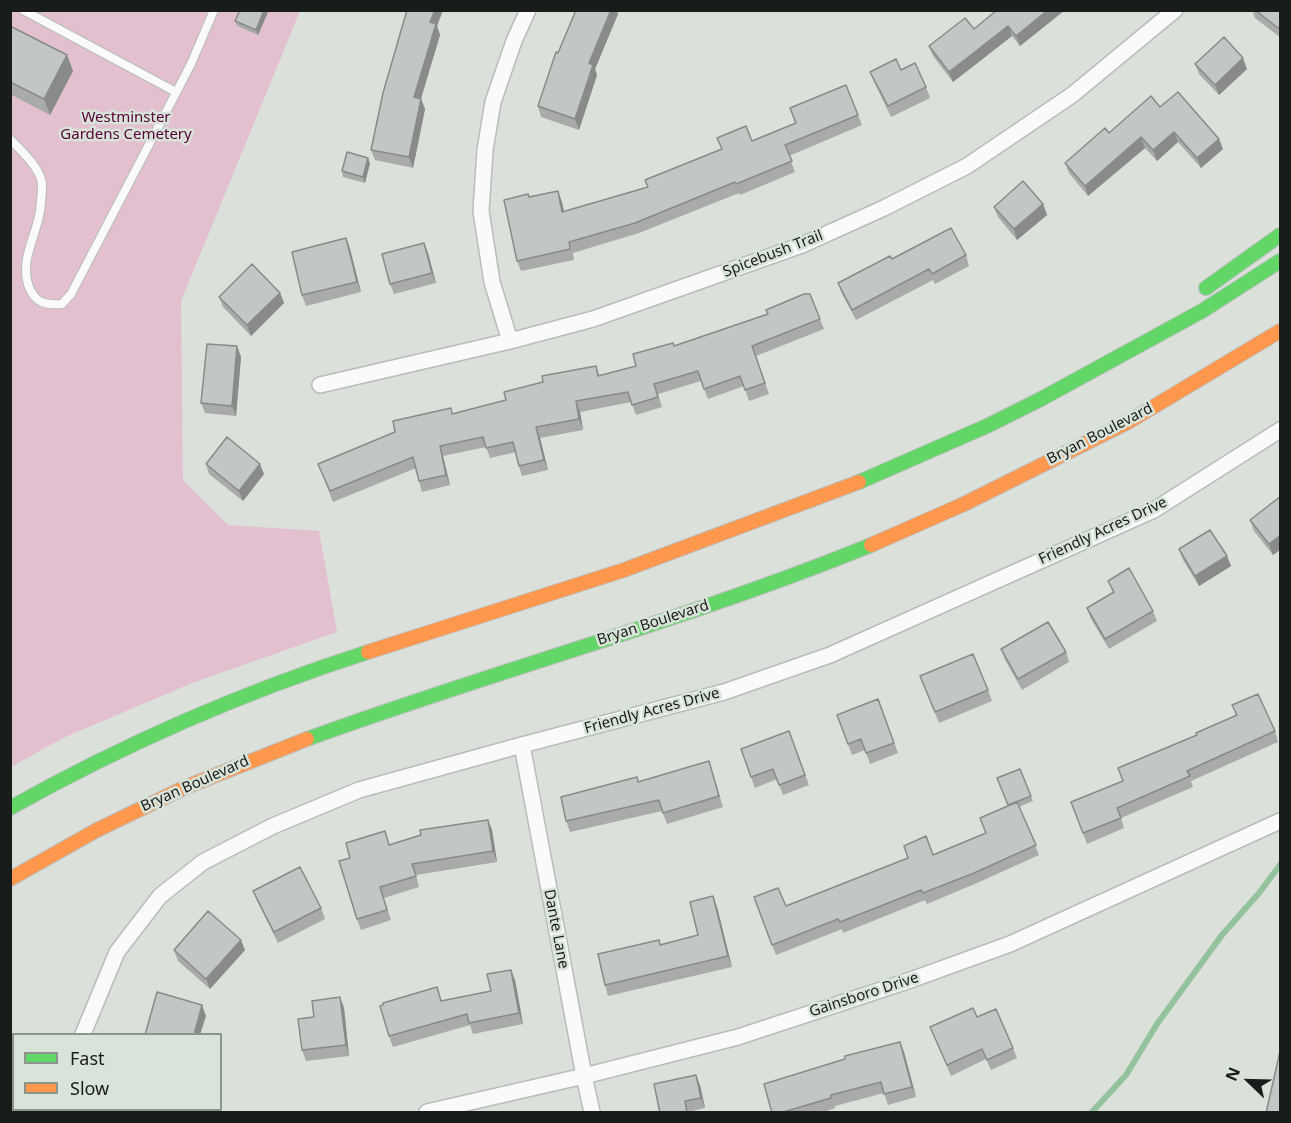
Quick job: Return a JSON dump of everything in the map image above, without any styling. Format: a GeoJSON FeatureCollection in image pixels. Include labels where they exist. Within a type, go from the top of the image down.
{"type":"FeatureCollection","features":[{"type":"Feature","properties":{"kind":"highway"},"geometry":{"type":"LineString","coordinates":[[1193,295],[1211,285],[1281,235]]}},
{"type":"Feature","properties":{"kind":"highway"},"geometry":{"type":"LineString","coordinates":[[10,808],[106,756],[213,708],[272,685],[624,570],[842,489],[987,426],[1041,399],[1202,311],[1281,261]]}},
{"type":"Feature","properties":{"kind":"highway","name":"Bryan Boulevard"},"geometry":{"type":"LineString","coordinates":[[10,879],[151,803],[280,747],[414,700],[648,626],[752,590],[931,519],[1145,412],[1281,331]]}},
{"type":"Feature","properties":{"kind":"highway"},"geometry":{"type":"LineString","coordinates":[[1041,399],[1102,350]]}},
{"type":"Feature","properties":{"kind":"street"},"geometry":{"type":"LineString","coordinates":[[510,341],[492,282],[481,212],[484,160],[493,102],[514,41],[528,10]]}},
{"type":"Feature","properties":{"kind":"street","name":"Spicebush Trail"},"geometry":{"type":"LineString","coordinates":[[320,385],[510,341],[592,319],[802,245],[895,203],[967,166],[1072,95],[1175,10]]}},
{"type":"Feature","properties":{"kind":"street","name":"Friendly Acres Drive"},"geometry":{"type":"LineString","coordinates":[[84,1033],[117,952],[160,896],[203,862],[273,826],[359,790],[724,692],[830,655],[1154,510],[1281,430]]}},
{"type":"Feature","properties":{"kind":"street","name":"Dante Lane"},"geometry":{"type":"LineString","coordinates":[[522,745],[592,1113]]}},
{"type":"Feature","properties":{"kind":"street","name":"Gainsboro Drive"},"geometry":{"type":"LineString","coordinates":[[427,1113],[738,1037],[908,981],[1010,944],[1281,821]]}},
{"type":"Feature","properties":{"kind":"lane"},"geometry":{"type":"LineString","coordinates":[[23,10],[176,92]]}},
{"type":"Feature","properties":{"kind":"lane"},"geometry":{"type":"LineString","coordinates":[[10,139],[29,157],[42,181],[40,212],[28,252],[25,276],[33,296],[47,305],[62,304],[71,294],[191,64],[214,10]]}},
{"type":"Feature","properties":{"kind":"green space","name":"Westminster Gardens Cemetery"},"geometry":{"type":"Polygon","coordinates":[[[11,11],[300,11],[181,301],[183,480],[228,525],[319,531],[337,632],[192,683],[63,738],[11,767],[11,11]]]}},
{"type":"Feature","properties":{"kind":"building"},"geometry":{"type":"Polygon","coordinates":[[[240,10],[264,10],[256,30],[235,21],[240,10]]]}},
{"type":"Feature","properties":{"kind":"building"},"geometry":{"type":"Polygon","coordinates":[[[407,10],[435,10],[430,22],[436,24],[414,97],[421,99],[409,157],[371,150],[383,93],[407,10]]]}},
{"type":"Feature","properties":{"kind":"building"},"geometry":{"type":"Polygon","coordinates":[[[576,10],[611,10],[589,63],[593,65],[575,119],[538,106],[556,52],[558,53],[576,10]]]}},
{"type":"Feature","properties":{"kind":"building"},"geometry":{"type":"Polygon","coordinates":[[[997,10],[1048,10],[1016,36],[1008,26],[949,72],[929,46],[965,18],[974,29],[997,10]]]}},
{"type":"Feature","properties":{"kind":"building"},"geometry":{"type":"Polygon","coordinates":[[[1255,10],[1281,10],[1281,25],[1278,28],[1255,10]]]}},
{"type":"Feature","properties":{"kind":"building"},"geometry":{"type":"Polygon","coordinates":[[[10,26],[67,55],[44,99],[10,82],[10,26]]]}},
{"type":"Feature","properties":{"kind":"building"},"geometry":{"type":"Polygon","coordinates":[[[1224,37],[1243,58],[1215,85],[1195,64],[1224,37]]]}},
{"type":"Feature","properties":{"kind":"building"},"geometry":{"type":"Polygon","coordinates":[[[896,59],[901,70],[915,63],[926,87],[888,106],[870,72],[896,59]]]}},
{"type":"Feature","properties":{"kind":"building"},"geometry":{"type":"Polygon","coordinates":[[[846,85],[858,115],[785,145],[792,161],[635,223],[569,242],[570,249],[517,261],[504,200],[528,194],[529,197],[558,191],[562,212],[648,187],[645,180],[722,149],[717,138],[746,126],[752,141],[796,123],[790,108],[846,85]]]}},
{"type":"Feature","properties":{"kind":"building"},"geometry":{"type":"Polygon","coordinates":[[[1178,92],[1219,139],[1197,158],[1174,132],[1153,150],[1141,137],[1085,186],[1065,163],[1105,128],[1109,133],[1151,96],[1160,107],[1178,92]]]}},
{"type":"Feature","properties":{"kind":"building"},"geometry":{"type":"Polygon","coordinates":[[[347,152],[368,158],[363,177],[342,171],[347,152]]]}},
{"type":"Feature","properties":{"kind":"building"},"geometry":{"type":"Polygon","coordinates":[[[1023,181],[1043,204],[1014,229],[994,207],[1023,181]]]}},
{"type":"Feature","properties":{"kind":"building"},"geometry":{"type":"Polygon","coordinates":[[[951,228],[966,255],[932,274],[929,269],[852,310],[838,283],[890,256],[892,259],[951,228]]]}},
{"type":"Feature","properties":{"kind":"building"},"geometry":{"type":"Polygon","coordinates":[[[346,238],[357,282],[302,295],[292,252],[346,238]]]}},
{"type":"Feature","properties":{"kind":"building"},"geometry":{"type":"Polygon","coordinates":[[[424,243],[432,273],[390,284],[382,254],[424,243]]]}},
{"type":"Feature","properties":{"kind":"building"},"geometry":{"type":"Polygon","coordinates":[[[252,264],[280,293],[247,325],[219,297],[252,264]]]}},
{"type":"Feature","properties":{"kind":"building"},"geometry":{"type":"Polygon","coordinates":[[[804,294],[810,294],[820,319],[752,346],[765,383],[745,390],[740,376],[704,389],[698,371],[654,384],[658,397],[632,405],[628,392],[576,401],[579,419],[536,427],[544,460],[519,466],[513,442],[486,448],[483,437],[440,446],[446,475],[419,481],[413,457],[330,491],[318,464],[395,432],[393,421],[451,408],[452,414],[506,400],[504,392],[543,382],[542,376],[596,366],[598,376],[636,366],[633,354],[673,343],[674,346],[768,314],[766,310],[804,294]]]}},
{"type":"Feature","properties":{"kind":"building"},"geometry":{"type":"Polygon","coordinates":[[[207,344],[237,346],[232,406],[201,403],[207,344]]]}},
{"type":"Feature","properties":{"kind":"building"},"geometry":{"type":"Polygon","coordinates":[[[227,437],[260,464],[239,491],[206,464],[227,437]]]}},
{"type":"Feature","properties":{"kind":"building"},"geometry":{"type":"Polygon","coordinates":[[[1281,496],[1281,535],[1269,544],[1250,520],[1281,496]]]}},
{"type":"Feature","properties":{"kind":"building"},"geometry":{"type":"Polygon","coordinates":[[[1210,530],[1227,556],[1195,576],[1179,549],[1210,530]]]}},
{"type":"Feature","properties":{"kind":"building"},"geometry":{"type":"Polygon","coordinates":[[[1129,568],[1153,611],[1105,639],[1087,608],[1114,592],[1108,581],[1129,568]]]}},
{"type":"Feature","properties":{"kind":"building"},"geometry":{"type":"Polygon","coordinates":[[[1048,622],[1066,652],[1018,679],[1001,649],[1048,622]]]}},
{"type":"Feature","properties":{"kind":"building"},"geometry":{"type":"Polygon","coordinates":[[[973,654],[988,690],[935,712],[920,676],[973,654]]]}},
{"type":"Feature","properties":{"kind":"building"},"geometry":{"type":"Polygon","coordinates":[[[1258,694],[1275,731],[1187,771],[1190,776],[1117,808],[1121,818],[1083,833],[1071,802],[1123,781],[1118,768],[1197,735],[1196,733],[1237,715],[1232,705],[1258,694]]]}},
{"type":"Feature","properties":{"kind":"building"},"geometry":{"type":"Polygon","coordinates":[[[878,699],[894,743],[866,753],[861,739],[848,744],[837,715],[878,699]]]}},
{"type":"Feature","properties":{"kind":"building"},"geometry":{"type":"Polygon","coordinates":[[[789,731],[805,775],[779,785],[773,769],[751,777],[741,749],[789,731]]]}},
{"type":"Feature","properties":{"kind":"building"},"geometry":{"type":"Polygon","coordinates":[[[709,761],[719,796],[663,813],[659,800],[566,821],[561,797],[637,777],[638,782],[709,761]]]}},
{"type":"Feature","properties":{"kind":"building"},"geometry":{"type":"Polygon","coordinates":[[[1020,769],[1031,796],[1008,805],[997,778],[1020,769]]]}},
{"type":"Feature","properties":{"kind":"building"},"geometry":{"type":"Polygon","coordinates":[[[1017,802],[1036,845],[923,893],[921,890],[840,922],[838,919],[772,945],[754,897],[778,888],[786,906],[908,858],[904,846],[926,836],[933,855],[986,833],[980,818],[1017,802]]]}},
{"type":"Feature","properties":{"kind":"building"},"geometry":{"type":"Polygon","coordinates":[[[488,820],[493,851],[412,864],[416,876],[380,887],[387,910],[357,919],[339,861],[350,858],[346,843],[385,831],[389,845],[421,835],[420,830],[488,820]]]}},
{"type":"Feature","properties":{"kind":"building"},"geometry":{"type":"Polygon","coordinates":[[[300,867],[321,908],[274,932],[253,891],[300,867]]]}},
{"type":"Feature","properties":{"kind":"building"},"geometry":{"type":"Polygon","coordinates":[[[713,896],[728,956],[605,985],[598,954],[659,940],[660,945],[698,935],[690,902],[713,896]]]}},
{"type":"Feature","properties":{"kind":"building"},"geometry":{"type":"Polygon","coordinates":[[[208,911],[241,940],[206,979],[174,950],[208,911]]]}},
{"type":"Feature","properties":{"kind":"building"},"geometry":{"type":"Polygon","coordinates":[[[511,970],[519,1013],[469,1023],[467,1014],[389,1036],[380,1006],[383,1003],[437,987],[441,1001],[491,991],[487,974],[511,970]]]}},
{"type":"Feature","properties":{"kind":"building"},"geometry":{"type":"Polygon","coordinates":[[[157,992],[202,1005],[195,1033],[146,1033],[157,992]]]}},
{"type":"Feature","properties":{"kind":"building"},"geometry":{"type":"Polygon","coordinates":[[[340,997],[346,1045],[302,1050],[298,1019],[314,1017],[312,1001],[340,997]]]}},
{"type":"Feature","properties":{"kind":"building"},"geometry":{"type":"Polygon","coordinates":[[[973,1008],[977,1017],[996,1009],[1013,1048],[987,1060],[982,1049],[947,1065],[930,1027],[973,1008]]]}},
{"type":"Feature","properties":{"kind":"building"},"geometry":{"type":"Polygon","coordinates":[[[900,1042],[912,1087],[884,1094],[881,1082],[831,1095],[831,1098],[780,1113],[772,1113],[764,1084],[845,1059],[845,1056],[900,1042]]]}},
{"type":"Feature","properties":{"kind":"building"},"geometry":{"type":"Polygon","coordinates":[[[1281,1047],[1281,1113],[1266,1113],[1281,1047]]]}},
{"type":"Feature","properties":{"kind":"building"},"geometry":{"type":"Polygon","coordinates":[[[696,1075],[701,1098],[685,1101],[687,1113],[660,1113],[654,1084],[696,1075]]]}},
{"type":"Feature","properties":{"kind":"waterway"},"geometry":{"type":"LineString","coordinates":[[1092,1112],[1126,1075],[1157,1024],[1222,935],[1280,865]]}},
{"type":"Feature","properties":{"kind":"traffic: fast"},"geometry":{"type":"LineString","coordinates":[[1206,288],[1280,235]]}},
{"type":"Feature","properties":{"kind":"traffic: fast"},"geometry":{"type":"LineString","coordinates":[[859,482],[987,426],[1041,399],[1202,311],[1280,261]]}},
{"type":"Feature","properties":{"kind":"traffic: fast"},"geometry":{"type":"LineString","coordinates":[[307,739],[731,597],[871,545]]}},
{"type":"Feature","properties":{"kind":"traffic: fast"},"geometry":{"type":"LineString","coordinates":[[10,808],[96,762],[185,721],[275,684],[368,652]]}},
{"type":"Feature","properties":{"kind":"traffic: slow"},"geometry":{"type":"LineString","coordinates":[[871,545],[964,504],[1128,422],[1280,331]]}},
{"type":"Feature","properties":{"kind":"traffic: slow"},"geometry":{"type":"LineString","coordinates":[[368,652],[624,570],[859,482]]}},
{"type":"Feature","properties":{"kind":"traffic: slow"},"geometry":{"type":"LineString","coordinates":[[10,879],[97,830],[186,787],[307,739]]}}]}
